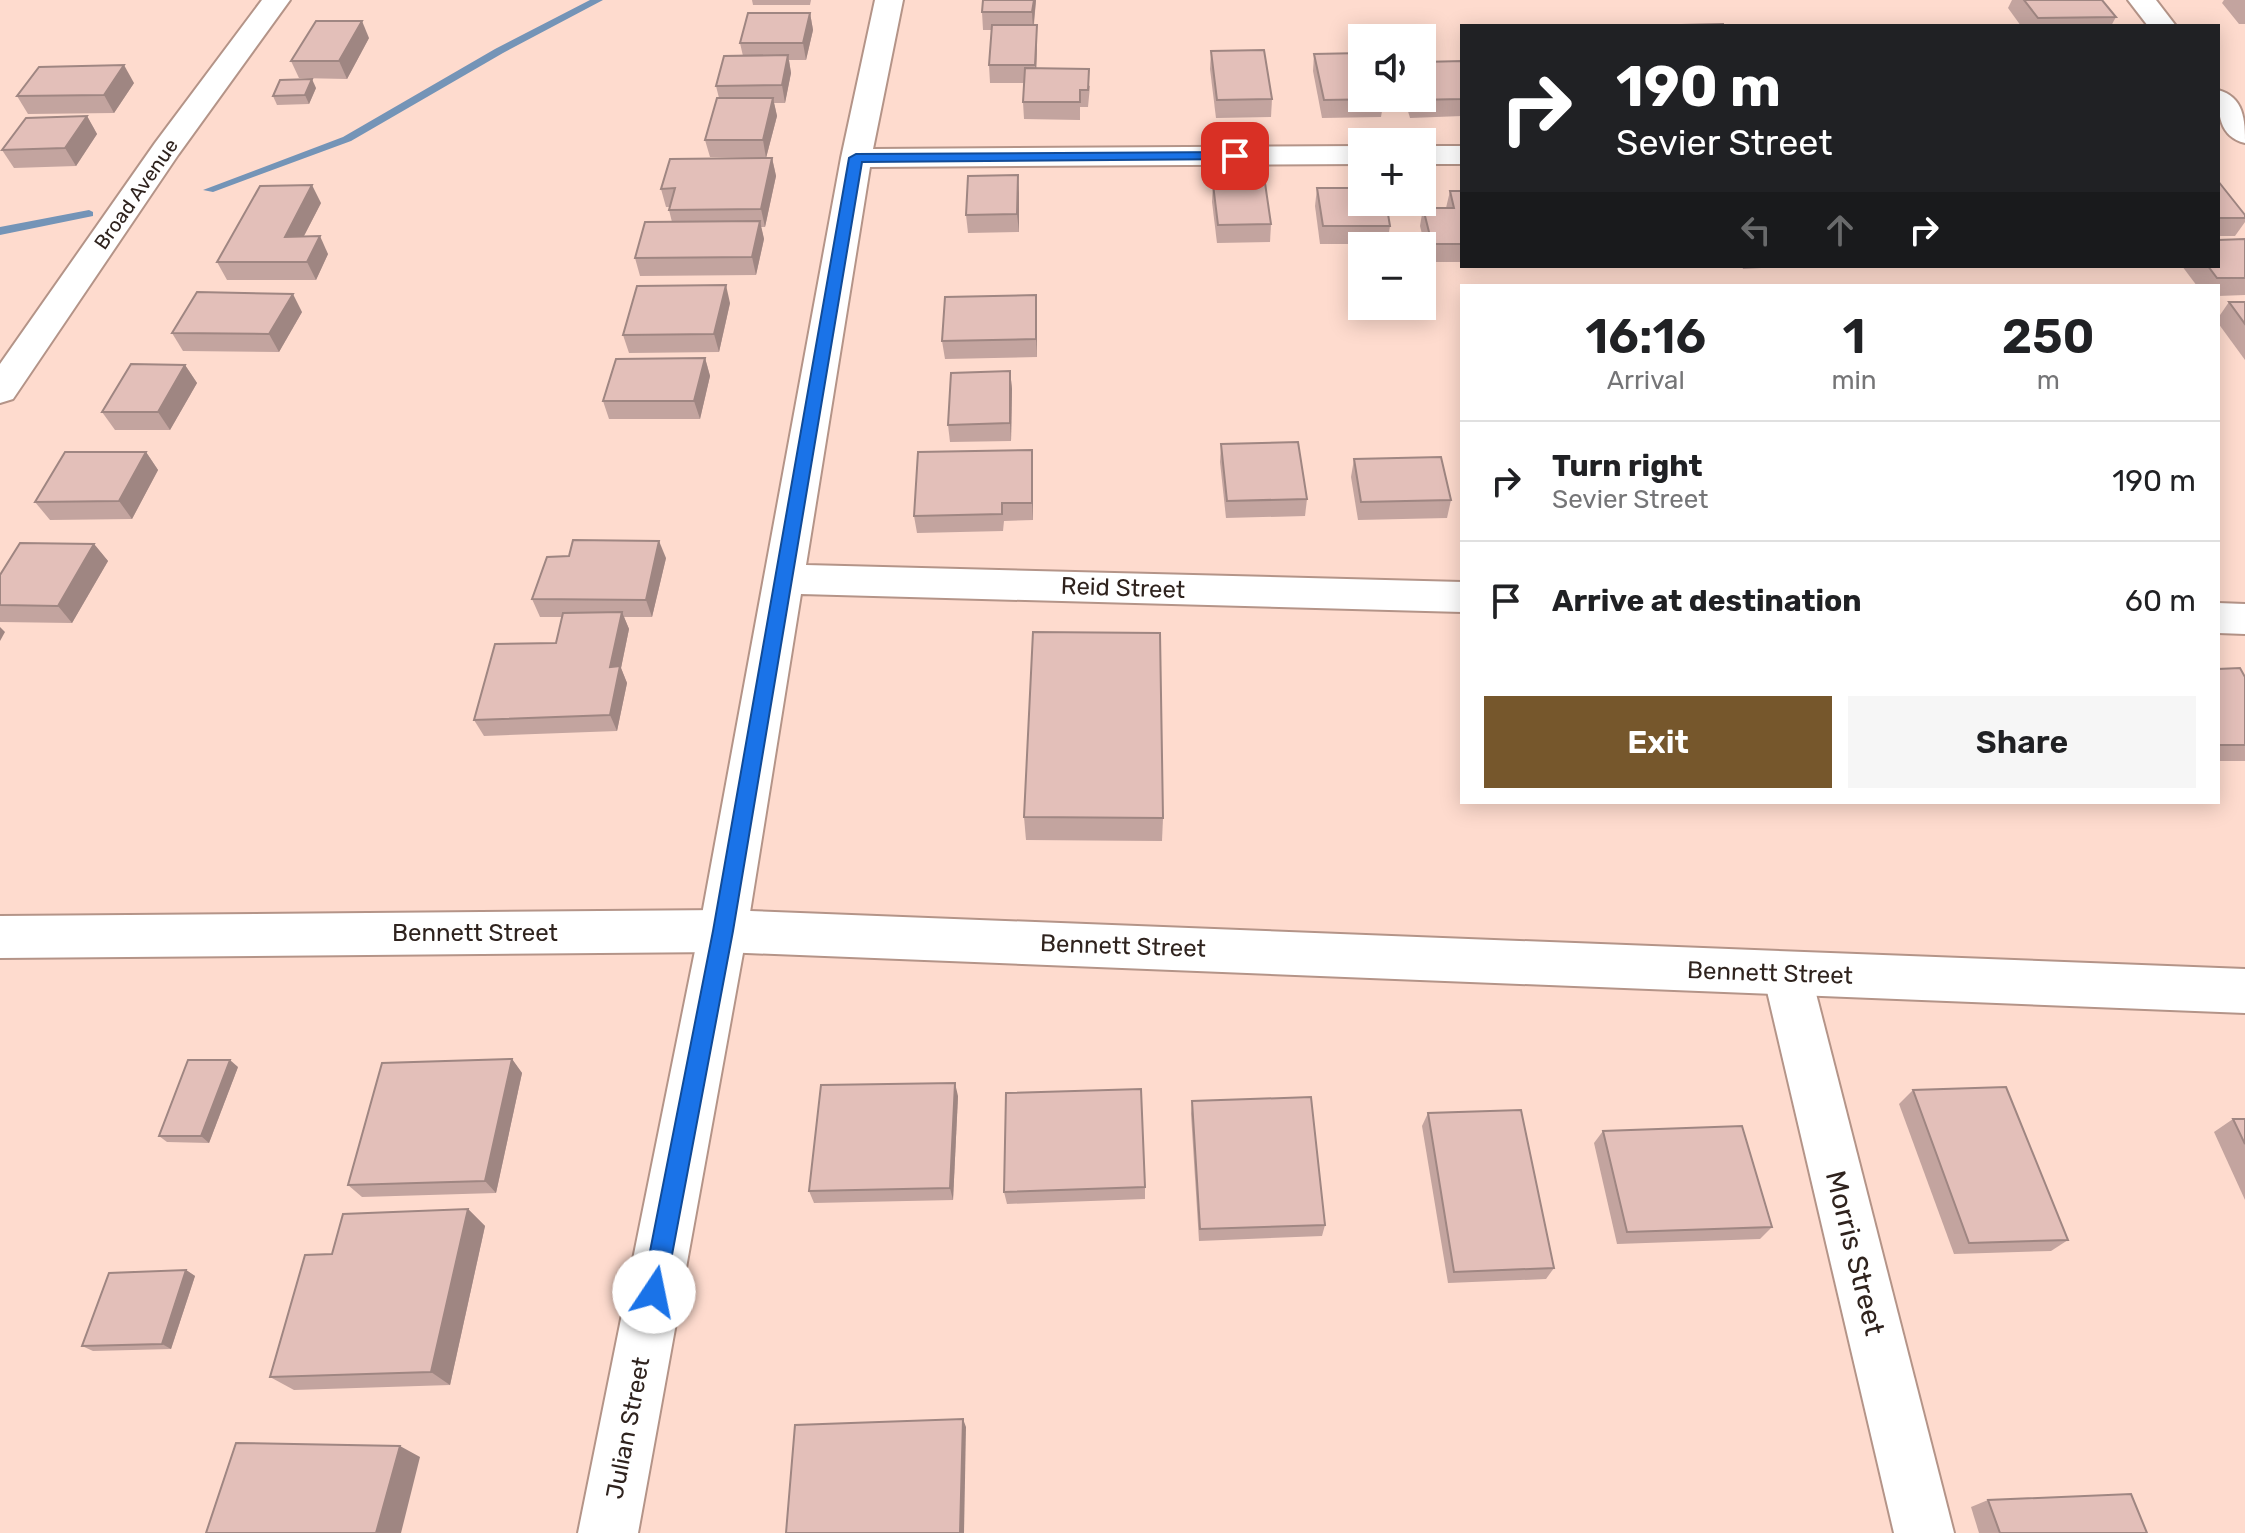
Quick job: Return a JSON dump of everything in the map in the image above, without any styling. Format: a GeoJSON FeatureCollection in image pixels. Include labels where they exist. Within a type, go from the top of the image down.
{"type":"FeatureCollection","features":[{"type":"Feature","properties":{"kind":"street","name":"Broad Avenue"},"geometry":{"type":"LineString","coordinates":[[0,391],[166,150],[276,0]]}},
{"type":"Feature","properties":{"kind":"street","name":"Julian Street"},"geometry":{"type":"LineString","coordinates":[[608,1533],[723,931],[856,158],[889,0]]}},
{"type":"Feature","properties":{"kind":"street"},"geometry":{"type":"LineString","coordinates":[[2142,0],[2160,24]]}},
{"type":"Feature","properties":{"kind":"street"},"geometry":{"type":"LineString","coordinates":[[2220,102],[2245,134]]}},
{"type":"Feature","properties":{"kind":"street"},"geometry":{"type":"LineString","coordinates":[[2220,151],[2245,151]]}},
{"type":"Feature","properties":{"kind":"street"},"geometry":{"type":"LineString","coordinates":[[856,158],[1348,155]]}},
{"type":"Feature","properties":{"kind":"street"},"geometry":{"type":"LineString","coordinates":[[1436,155],[1460,155]]}},
{"type":"Feature","properties":{"kind":"street","name":"Reid Street"},"geometry":{"type":"LineString","coordinates":[[784,579],[1460,597]]}},
{"type":"Feature","properties":{"kind":"street"},"geometry":{"type":"LineString","coordinates":[[2220,618],[2245,619]]}},
{"type":"Feature","properties":{"kind":"street","name":"Bennett Street"},"geometry":{"type":"LineString","coordinates":[[0,937],[723,931],[2245,991]]}},
{"type":"Feature","properties":{"kind":"street","name":"Morris Street"},"geometry":{"type":"LineString","coordinates":[[1787,974],[1924,1533]]}},
{"type":"Feature","properties":{"kind":"building"},"geometry":{"type":"Polygon","coordinates":[[[983,0],[1034,0],[1032,12],[982,12],[983,0]]]}},
{"type":"Feature","properties":{"kind":"building"},"geometry":{"type":"Polygon","coordinates":[[[2024,0],[2102,0],[2116,17],[2038,18],[2024,0]]]}},
{"type":"Feature","properties":{"kind":"building"},"geometry":{"type":"Polygon","coordinates":[[[748,13],[810,13],[803,43],[740,43],[748,13]]]}},
{"type":"Feature","properties":{"kind":"building"},"geometry":{"type":"Polygon","coordinates":[[[316,21],[362,21],[339,61],[291,61],[316,21]]]}},
{"type":"Feature","properties":{"kind":"building"},"geometry":{"type":"Polygon","coordinates":[[[992,25],[1037,25],[1035,65],[989,65],[992,25]]]}},
{"type":"Feature","properties":{"kind":"building"},"geometry":{"type":"Polygon","coordinates":[[[1264,50],[1272,99],[1217,100],[1211,51],[1264,50]]]}},
{"type":"Feature","properties":{"kind":"building"},"geometry":{"type":"Polygon","coordinates":[[[1348,53],[1348,100],[1324,100],[1314,54],[1348,53]]]}},
{"type":"Feature","properties":{"kind":"building"},"geometry":{"type":"Polygon","coordinates":[[[788,55],[782,85],[716,86],[724,56],[788,55]]]}},
{"type":"Feature","properties":{"kind":"building"},"geometry":{"type":"Polygon","coordinates":[[[1460,61],[1460,99],[1436,100],[1436,62],[1460,61]]]}},
{"type":"Feature","properties":{"kind":"building"},"geometry":{"type":"Polygon","coordinates":[[[124,65],[104,95],[17,96],[39,67],[124,65]]]}},
{"type":"Feature","properties":{"kind":"building"},"geometry":{"type":"Polygon","coordinates":[[[1025,68],[1089,69],[1088,90],[1080,90],[1080,102],[1023,102],[1025,68]]]}},
{"type":"Feature","properties":{"kind":"building"},"geometry":{"type":"Polygon","coordinates":[[[312,79],[305,95],[273,96],[280,80],[312,79]]]}},
{"type":"Feature","properties":{"kind":"building"},"geometry":{"type":"Polygon","coordinates":[[[717,98],[773,98],[763,140],[705,140],[717,98]]]}},
{"type":"Feature","properties":{"kind":"building"},"geometry":{"type":"Polygon","coordinates":[[[87,116],[65,148],[2,150],[26,118],[87,116]]]}},
{"type":"Feature","properties":{"kind":"building"},"geometry":{"type":"Polygon","coordinates":[[[772,158],[761,209],[669,210],[675,188],[661,189],[670,159],[772,158]]]}},
{"type":"Feature","properties":{"kind":"building"},"geometry":{"type":"Polygon","coordinates":[[[1018,175],[1017,214],[966,215],[968,176],[1018,175]]]}},
{"type":"Feature","properties":{"kind":"building"},"geometry":{"type":"Polygon","coordinates":[[[1265,183],[1271,224],[1218,225],[1213,184],[1265,183]]]}},
{"type":"Feature","properties":{"kind":"building"},"geometry":{"type":"Polygon","coordinates":[[[2220,184],[2245,215],[2245,218],[2220,218],[2220,184]]]}},
{"type":"Feature","properties":{"kind":"building"},"geometry":{"type":"Polygon","coordinates":[[[312,185],[285,237],[320,236],[307,262],[217,262],[260,186],[312,185]]]}},
{"type":"Feature","properties":{"kind":"building"},"geometry":{"type":"Polygon","coordinates":[[[1317,188],[1348,188],[1348,216],[1388,216],[1390,226],[1323,226],[1317,188]]]}},
{"type":"Feature","properties":{"kind":"building"},"geometry":{"type":"Polygon","coordinates":[[[1450,191],[1460,191],[1460,244],[1436,244],[1436,232],[1429,232],[1425,216],[1436,216],[1436,208],[1454,208],[1450,191]]]}},
{"type":"Feature","properties":{"kind":"building"},"geometry":{"type":"Polygon","coordinates":[[[760,221],[752,257],[635,258],[645,222],[760,221]]]}},
{"type":"Feature","properties":{"kind":"building"},"geometry":{"type":"Polygon","coordinates":[[[2245,239],[2245,278],[2217,278],[2210,268],[2220,268],[2220,240],[2245,239]]]}},
{"type":"Feature","properties":{"kind":"building"},"geometry":{"type":"Polygon","coordinates":[[[726,285],[714,334],[623,335],[637,286],[726,285]]]}},
{"type":"Feature","properties":{"kind":"building"},"geometry":{"type":"Polygon","coordinates":[[[197,292],[293,294],[269,334],[172,333],[197,292]]]}},
{"type":"Feature","properties":{"kind":"building"},"geometry":{"type":"Polygon","coordinates":[[[1036,295],[1036,339],[942,341],[945,297],[1036,295]]]}},
{"type":"Feature","properties":{"kind":"building"},"geometry":{"type":"Polygon","coordinates":[[[2229,302],[2245,302],[2245,324],[2229,302]]]}},
{"type":"Feature","properties":{"kind":"building"},"geometry":{"type":"Polygon","coordinates":[[[705,358],[694,401],[603,401],[616,359],[705,358]]]}},
{"type":"Feature","properties":{"kind":"building"},"geometry":{"type":"Polygon","coordinates":[[[131,364],[185,365],[158,412],[102,412],[131,364]]]}},
{"type":"Feature","properties":{"kind":"building"},"geometry":{"type":"Polygon","coordinates":[[[1010,371],[1010,423],[948,425],[951,373],[1010,371]]]}},
{"type":"Feature","properties":{"kind":"building"},"geometry":{"type":"Polygon","coordinates":[[[1298,442],[1307,499],[1227,501],[1221,444],[1298,442]]]}},
{"type":"Feature","properties":{"kind":"building"},"geometry":{"type":"Polygon","coordinates":[[[1032,450],[1032,503],[1002,503],[1002,514],[914,516],[918,452],[1032,450]]]}},
{"type":"Feature","properties":{"kind":"building"},"geometry":{"type":"Polygon","coordinates":[[[65,452],[146,452],[119,501],[35,502],[65,452]]]}},
{"type":"Feature","properties":{"kind":"building"},"geometry":{"type":"Polygon","coordinates":[[[1441,457],[1451,500],[1361,502],[1354,459],[1441,457]]]}},
{"type":"Feature","properties":{"kind":"building"},"geometry":{"type":"Polygon","coordinates":[[[573,540],[659,541],[646,600],[532,599],[547,557],[569,556],[573,540]]]}},
{"type":"Feature","properties":{"kind":"building"},"geometry":{"type":"Polygon","coordinates":[[[20,543],[94,544],[58,606],[0,605],[0,575],[20,543]]]}},
{"type":"Feature","properties":{"kind":"building"},"geometry":{"type":"Polygon","coordinates":[[[622,612],[610,667],[620,666],[610,715],[474,720],[495,644],[556,643],[563,613],[622,612]]]}},
{"type":"Feature","properties":{"kind":"building"},"geometry":{"type":"Polygon","coordinates":[[[1033,632],[1160,633],[1163,818],[1024,817],[1033,632]]]}},
{"type":"Feature","properties":{"kind":"building"},"geometry":{"type":"Polygon","coordinates":[[[2240,668],[2245,677],[2245,745],[2220,745],[2220,669],[2240,668]]]}},
{"type":"Feature","properties":{"kind":"building"},"geometry":{"type":"Polygon","coordinates":[[[512,1059],[485,1181],[348,1185],[382,1063],[512,1059]]]}},
{"type":"Feature","properties":{"kind":"building"},"geometry":{"type":"Polygon","coordinates":[[[188,1060],[230,1060],[201,1136],[159,1136],[188,1060]]]}},
{"type":"Feature","properties":{"kind":"building"},"geometry":{"type":"Polygon","coordinates":[[[955,1083],[950,1188],[809,1191],[821,1085],[955,1083]]]}},
{"type":"Feature","properties":{"kind":"building"},"geometry":{"type":"Polygon","coordinates":[[[2006,1087],[2068,1240],[1969,1243],[1913,1090],[2006,1087]]]}},
{"type":"Feature","properties":{"kind":"building"},"geometry":{"type":"Polygon","coordinates":[[[1141,1089],[1145,1187],[1004,1192],[1006,1093],[1141,1089]]]}},
{"type":"Feature","properties":{"kind":"building"},"geometry":{"type":"Polygon","coordinates":[[[1311,1097],[1325,1225],[1200,1229],[1192,1101],[1311,1097]]]}},
{"type":"Feature","properties":{"kind":"building"},"geometry":{"type":"Polygon","coordinates":[[[1521,1110],[1554,1268],[1454,1272],[1428,1113],[1521,1110]]]}},
{"type":"Feature","properties":{"kind":"building"},"geometry":{"type":"Polygon","coordinates":[[[2233,1119],[2245,1119],[2245,1144],[2233,1119]]]}},
{"type":"Feature","properties":{"kind":"building"},"geometry":{"type":"Polygon","coordinates":[[[1742,1126],[1772,1227],[1627,1232],[1603,1131],[1742,1126]]]}},
{"type":"Feature","properties":{"kind":"building"},"geometry":{"type":"Polygon","coordinates":[[[468,1209],[431,1372],[270,1377],[305,1255],[332,1254],[343,1214],[468,1209]]]}},
{"type":"Feature","properties":{"kind":"building"},"geometry":{"type":"Polygon","coordinates":[[[186,1270],[162,1344],[82,1346],[109,1273],[186,1270]]]}},
{"type":"Feature","properties":{"kind":"building"},"geometry":{"type":"Polygon","coordinates":[[[963,1419],[960,1533],[786,1533],[795,1425],[963,1419]]]}},
{"type":"Feature","properties":{"kind":"building"},"geometry":{"type":"Polygon","coordinates":[[[236,1443],[400,1446],[376,1533],[206,1533],[236,1443]]]}},
{"type":"Feature","properties":{"kind":"building"},"geometry":{"type":"Polygon","coordinates":[[[2131,1494],[2147,1533],[2000,1533],[1988,1500],[2131,1494]]]}},
{"type":"Feature","properties":{"kind":"waterway"},"geometry":{"type":"LineString","coordinates":[[209,190],[347,139],[499,51],[598,0]]}},
{"type":"Feature","properties":{"kind":"waterway"},"geometry":{"type":"LineString","coordinates":[[0,231],[89,214]]}},
{"type":"Feature","properties":{"kind":"route"},"geometry":{"type":"LineString","coordinates":[[654,1292],[723,931],[856,158],[1235,156]]}}]}
